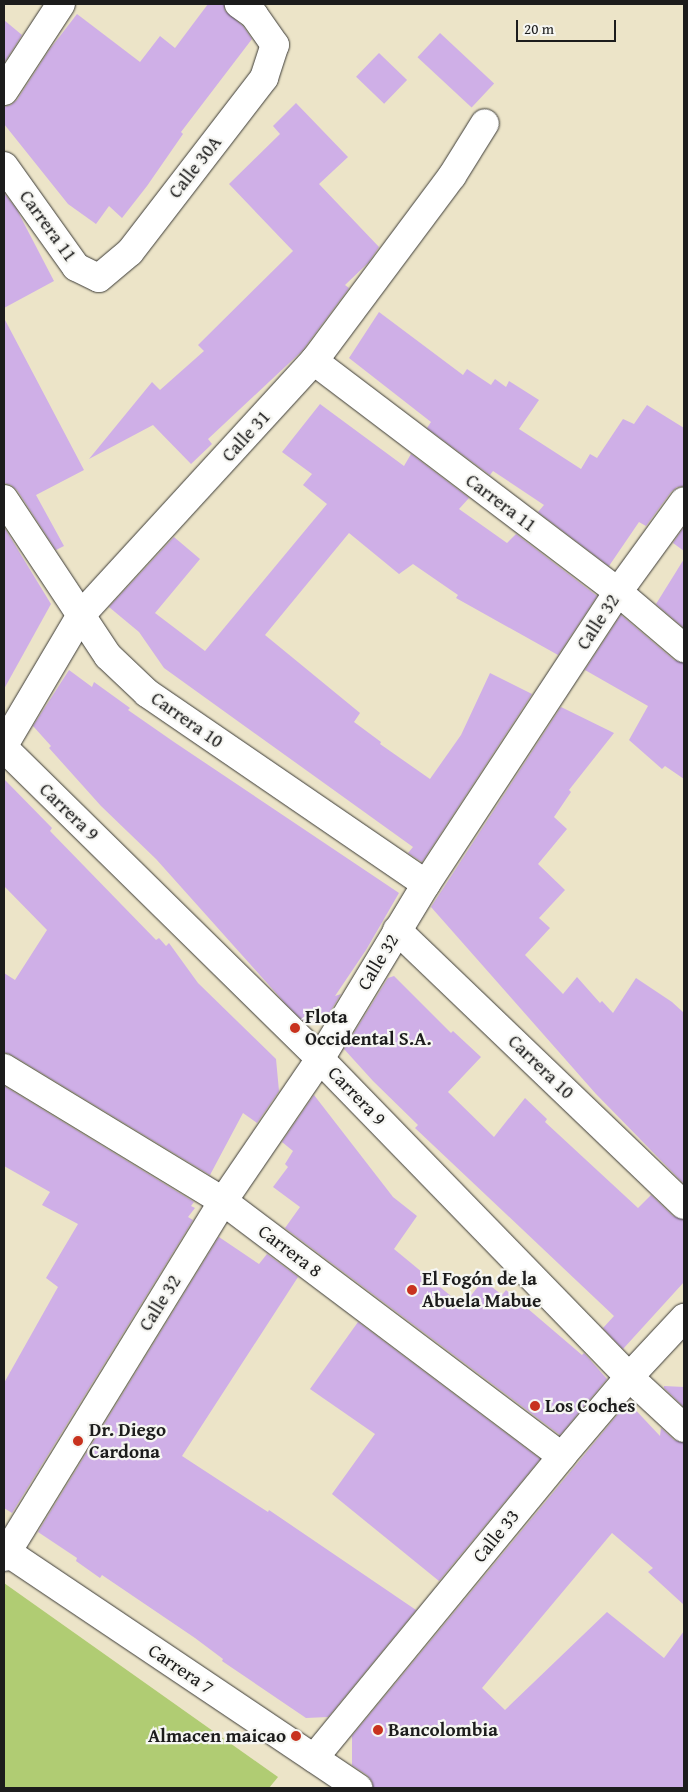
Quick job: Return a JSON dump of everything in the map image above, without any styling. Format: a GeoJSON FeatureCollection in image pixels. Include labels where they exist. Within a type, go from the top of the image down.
{"type":"FeatureCollection","features":[{"type":"Feature","properties":{"kind":"street"},"geometry":{"type":"LineString","coordinates":[[4,91],[61,4]]}},
{"type":"Feature","properties":{"kind":"street","name":"Calle 30A"},"geometry":{"type":"LineString","coordinates":[[99,278],[130,252],[264,78],[275,45],[254,15],[239,4]]}},
{"type":"Feature","properties":{"kind":"street","name":"Calle 31"},"geometry":{"type":"LineString","coordinates":[[4,747],[81,615],[314,361],[452,176],[485,123]]}},
{"type":"Feature","properties":{"kind":"street","name":"Carrera 11"},"geometry":{"type":"LineString","coordinates":[[4,166],[76,267],[99,278]]}},
{"type":"Feature","properties":{"kind":"street","name":"Carrera 11"},"geometry":{"type":"LineString","coordinates":[[314,361],[618,592],[684,648]]}},
{"type":"Feature","properties":{"kind":"street","name":"Carrera 10"},"geometry":{"type":"LineString","coordinates":[[4,499],[108,656],[147,693],[426,884]]}},
{"type":"Feature","properties":{"kind":"street","name":"Calle 32"},"geometry":{"type":"LineString","coordinates":[[5,1553],[223,1201],[320,1059],[426,884],[618,592],[684,501]]}},
{"type":"Feature","properties":{"kind":"street","name":"Carrera 9"},"geometry":{"type":"LineString","coordinates":[[4,747],[320,1059],[629,1377],[684,1428]]}},
{"type":"Feature","properties":{"kind":"street","name":"Carrera 10"},"geometry":{"type":"LineString","coordinates":[[397,930],[684,1205]]}},
{"type":"Feature","properties":{"kind":"street","name":"Carrera 8"},"geometry":{"type":"LineString","coordinates":[[4,1068],[223,1201],[562,1456]]}},
{"type":"Feature","properties":{"kind":"street","name":"Calle 33"},"geometry":{"type":"LineString","coordinates":[[314,1758],[562,1456],[629,1377],[684,1318]]}},
{"type":"Feature","properties":{"kind":"street","name":"Carrera 7"},"geometry":{"type":"LineString","coordinates":[[5,1553],[358,1788]]}},
{"type":"Feature","properties":{"kind":"green space"},"geometry":{"type":"Polygon","coordinates":[[[4,1583],[278,1777],[269,1788],[4,1788],[4,1583]]]}},
{"type":"Feature","properties":{"kind":"building"},"geometry":{"type":"Polygon","coordinates":[[[208,4],[224,4],[225,11],[243,26],[252,39],[181,132],[183,134],[122,218],[109,206],[96,224],[68,204],[4,124],[4,107],[11,105],[17,100],[50,49],[77,14],[140,62],[160,36],[175,48],[208,4]]]}},
{"type":"Feature","properties":{"kind":"building"},"geometry":{"type":"Polygon","coordinates":[[[4,20],[22,35],[4,63],[4,20]]]}},
{"type":"Feature","properties":{"kind":"building"},"geometry":{"type":"Polygon","coordinates":[[[440,33],[494,83],[472,108],[417,57],[440,33]]]}},
{"type":"Feature","properties":{"kind":"building"},"geometry":{"type":"Polygon","coordinates":[[[379,53],[407,80],[384,104],[356,77],[379,53]]]}},
{"type":"Feature","properties":{"kind":"building"},"geometry":{"type":"Polygon","coordinates":[[[296,103],[348,157],[319,184],[379,247],[368,263],[345,285],[349,288],[302,351],[208,439],[212,444],[191,464],[153,425],[89,459],[152,382],[160,390],[204,351],[198,345],[293,251],[229,184],[280,134],[273,126],[296,103]]]}},
{"type":"Feature","properties":{"kind":"building"},"geometry":{"type":"Polygon","coordinates":[[[4,193],[17,210],[54,281],[4,308],[4,193]]]}},
{"type":"Feature","properties":{"kind":"building"},"geometry":{"type":"Polygon","coordinates":[[[379,312],[463,375],[467,369],[491,385],[495,379],[506,387],[509,381],[539,400],[519,429],[581,469],[590,454],[597,458],[623,419],[634,424],[647,405],[684,428],[684,486],[677,487],[671,492],[646,526],[639,522],[609,566],[538,512],[544,505],[493,471],[490,475],[427,428],[431,422],[349,358],[379,312]]]}},
{"type":"Feature","properties":{"kind":"building"},"geometry":{"type":"Polygon","coordinates":[[[4,318],[84,470],[36,495],[64,546],[56,550],[17,490],[11,485],[4,483],[4,318]]]}},
{"type":"Feature","properties":{"kind":"building"},"geometry":{"type":"Polygon","coordinates":[[[320,404],[404,466],[411,454],[469,498],[459,509],[507,543],[516,534],[597,596],[558,655],[456,598],[458,595],[413,564],[399,574],[349,533],[265,635],[360,713],[354,722],[381,742],[380,744],[430,779],[461,735],[490,673],[532,694],[422,862],[408,853],[413,847],[164,668],[139,632],[109,607],[174,537],[200,559],[155,613],[205,651],[327,504],[303,485],[312,474],[282,452],[320,404]]]}},
{"type":"Feature","properties":{"kind":"building"},"geometry":{"type":"Polygon","coordinates":[[[4,527],[51,604],[4,689],[4,527]]]}},
{"type":"Feature","properties":{"kind":"building"},"geometry":{"type":"Polygon","coordinates":[[[684,527],[684,551],[673,543],[684,527]]]}},
{"type":"Feature","properties":{"kind":"building"},"geometry":{"type":"Polygon","coordinates":[[[684,559],[684,628],[656,604],[684,559]]]}},
{"type":"Feature","properties":{"kind":"building"},"geometry":{"type":"Polygon","coordinates":[[[621,615],[674,660],[684,663],[684,779],[665,766],[662,769],[629,740],[648,706],[585,670],[621,615]]]}},
{"type":"Feature","properties":{"kind":"building"},"geometry":{"type":"Polygon","coordinates":[[[69,670],[92,687],[94,682],[130,708],[128,710],[174,742],[399,893],[366,950],[335,996],[341,994],[323,1023],[306,1024],[285,1003],[156,859],[101,806],[49,748],[51,746],[33,726],[69,670]]]}},
{"type":"Feature","properties":{"kind":"building"},"geometry":{"type":"Polygon","coordinates":[[[561,707],[614,733],[569,790],[571,792],[554,817],[567,829],[538,864],[565,890],[539,918],[550,928],[525,955],[563,994],[577,977],[600,1003],[602,1001],[613,1013],[636,978],[672,1002],[684,1013],[684,1184],[596,1094],[431,907],[561,707]]]}},
{"type":"Feature","properties":{"kind":"building"},"geometry":{"type":"Polygon","coordinates":[[[4,779],[52,828],[50,831],[156,940],[159,938],[166,946],[169,943],[198,983],[276,1059],[279,1091],[257,1123],[243,1113],[210,1175],[12,1055],[4,1052],[4,973],[15,980],[47,930],[4,886],[4,779]]]}},
{"type":"Feature","properties":{"kind":"building"},"geometry":{"type":"Polygon","coordinates":[[[394,976],[451,1033],[453,1031],[481,1057],[448,1092],[494,1137],[525,1098],[547,1119],[545,1122],[638,1208],[651,1195],[673,1216],[684,1220],[684,1282],[623,1349],[603,1328],[614,1316],[415,1128],[418,1125],[373,1081],[344,1049],[388,978],[394,976]]]}},
{"type":"Feature","properties":{"kind":"building"},"geometry":{"type":"Polygon","coordinates":[[[4,1086],[194,1202],[191,1206],[195,1208],[188,1217],[193,1220],[12,1513],[4,1508],[4,1383],[58,1287],[46,1278],[78,1224],[42,1205],[50,1192],[4,1166],[4,1086]]]}},
{"type":"Feature","properties":{"kind":"building"},"geometry":{"type":"Polygon","coordinates":[[[314,1095],[393,1197],[417,1216],[394,1249],[463,1306],[483,1280],[502,1295],[506,1290],[582,1355],[584,1353],[607,1379],[560,1435],[285,1228],[300,1207],[273,1187],[288,1167],[285,1164],[293,1151],[282,1142],[314,1095]]]}},
{"type":"Feature","properties":{"kind":"building"},"geometry":{"type":"Polygon","coordinates":[[[219,1237],[259,1264],[267,1254],[298,1277],[182,1456],[268,1512],[269,1510],[416,1610],[328,1717],[306,1718],[222,1661],[223,1659],[195,1638],[102,1575],[100,1578],[76,1561],[77,1558],[38,1532],[219,1237]]]}},
{"type":"Feature","properties":{"kind":"building"},"geometry":{"type":"Polygon","coordinates":[[[358,1322],[540,1459],[439,1581],[332,1494],[375,1434],[310,1389],[358,1322]]]}},
{"type":"Feature","properties":{"kind":"building"},"geometry":{"type":"Polygon","coordinates":[[[664,1386],[684,1387],[684,1407],[664,1388],[664,1386]]]}},
{"type":"Feature","properties":{"kind":"building"},"geometry":{"type":"Polygon","coordinates":[[[628,1402],[660,1436],[661,1428],[674,1440],[684,1443],[684,1605],[648,1572],[653,1568],[612,1533],[482,1688],[505,1710],[607,1612],[664,1658],[684,1631],[684,1788],[373,1788],[372,1781],[367,1775],[352,1765],[352,1736],[628,1402]]]}},
{"type":"Feature","properties":{"kind":"place","name":"Flota Occidental S.A."},"geometry":{"type":"Point","coordinates":[295,1028]}},
{"type":"Feature","properties":{"kind":"place","name":"El Fogón de la Abuela Mabue"},"geometry":{"type":"Point","coordinates":[412,1290]}},
{"type":"Feature","properties":{"kind":"place","name":"Los Coches"},"geometry":{"type":"Point","coordinates":[535,1406]}},
{"type":"Feature","properties":{"kind":"place","name":"Dr. Diego Cardona"},"geometry":{"type":"Point","coordinates":[78,1441]}},
{"type":"Feature","properties":{"kind":"place","name":"Bancolombia"},"geometry":{"type":"Point","coordinates":[378,1730]}},
{"type":"Feature","properties":{"kind":"place","name":"Almacen maicao"},"geometry":{"type":"Point","coordinates":[296,1736]}}]}
